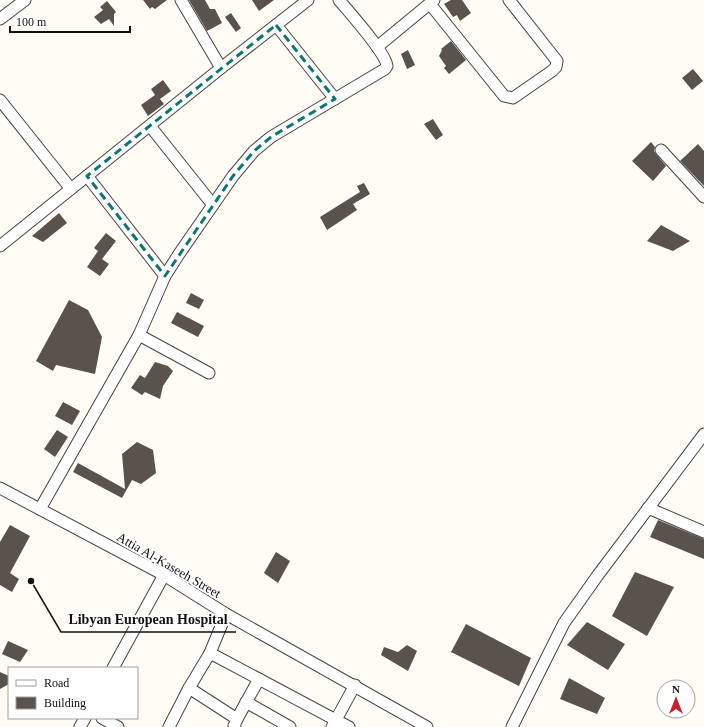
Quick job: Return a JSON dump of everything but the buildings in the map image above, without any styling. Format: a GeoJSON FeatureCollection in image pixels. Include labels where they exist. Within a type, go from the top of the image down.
{"type":"FeatureCollection","features":[{"type":"Feature","properties":{"kind":"street"},"geometry":{"type":"LineString","coordinates":[[0,19],[24,0]]}},
{"type":"Feature","properties":{"kind":"street"},"geometry":{"type":"LineString","coordinates":[[181,0],[221,68]]}},
{"type":"Feature","properties":{"kind":"street"},"geometry":{"type":"LineString","coordinates":[[0,246],[308,0]]}},
{"type":"Feature","properties":{"kind":"street"},"geometry":{"type":"LineString","coordinates":[[40,510],[139,336],[165,276],[233,176],[254,152],[271,137],[385,69],[387,66],[386,59],[339,0]]}},
{"type":"Feature","properties":{"kind":"street"},"geometry":{"type":"LineString","coordinates":[[377,47],[432,2],[504,96],[513,98],[552,71],[556,67],[557,61],[508,0]]}},
{"type":"Feature","properties":{"kind":"street"},"geometry":{"type":"LineString","coordinates":[[276,25],[335,99]]}},
{"type":"Feature","properties":{"kind":"street"},"geometry":{"type":"LineString","coordinates":[[0,100],[71,189]]}},
{"type":"Feature","properties":{"kind":"street"},"geometry":{"type":"LineString","coordinates":[[150,126],[213,205]]}},
{"type":"Feature","properties":{"kind":"street"},"geometry":{"type":"LineString","coordinates":[[661,150],[704,197]]}},
{"type":"Feature","properties":{"kind":"street"},"geometry":{"type":"LineString","coordinates":[[87,176],[165,276]]}},
{"type":"Feature","properties":{"kind":"street"},"geometry":{"type":"LineString","coordinates":[[139,336],[209,373]]}},
{"type":"Feature","properties":{"kind":"street"},"geometry":{"type":"LineString","coordinates":[[512,727],[564,623],[704,434]]}},
{"type":"Feature","properties":{"kind":"street","name":"Attia Al-Kaseeh Street"},"geometry":{"type":"LineString","coordinates":[[0,488],[164,576],[226,614],[355,685],[427,727]]}},
{"type":"Feature","properties":{"kind":"street"},"geometry":{"type":"LineString","coordinates":[[648,508],[704,532]]}},
{"type":"Feature","properties":{"kind":"street"},"geometry":{"type":"LineString","coordinates":[[114,667],[164,576]]}},
{"type":"Feature","properties":{"kind":"street"},"geometry":{"type":"LineString","coordinates":[[170,727],[189,688],[210,653],[226,614]]}},
{"type":"Feature","properties":{"kind":"street"},"geometry":{"type":"LineString","coordinates":[[210,653],[259,679],[334,723],[349,727]]}},
{"type":"Feature","properties":{"kind":"street"},"geometry":{"type":"LineString","coordinates":[[189,688],[235,725],[259,679]]}},
{"type":"Feature","properties":{"kind":"street"},"geometry":{"type":"LineString","coordinates":[[334,723],[355,685]]}},
{"type":"Feature","properties":{"kind":"street"},"geometry":{"type":"LineString","coordinates":[[246,702],[290,727]]}},
{"type":"Feature","properties":{"kind":"street"},"geometry":{"type":"LineString","coordinates":[[104,719],[118,727]]}},
{"type":"Feature","properties":{"kind":"highlighted area"},"geometry":{"type":"Polygon","coordinates":[[[276,25],[335,99],[271,137],[254,151],[233,176],[165,276],[87,176],[276,25]]]}},
{"type":"Feature","properties":{"kind":"place","name":"Libyan European Hospital"},"geometry":{"type":"Point","coordinates":[31,581]}}]}
